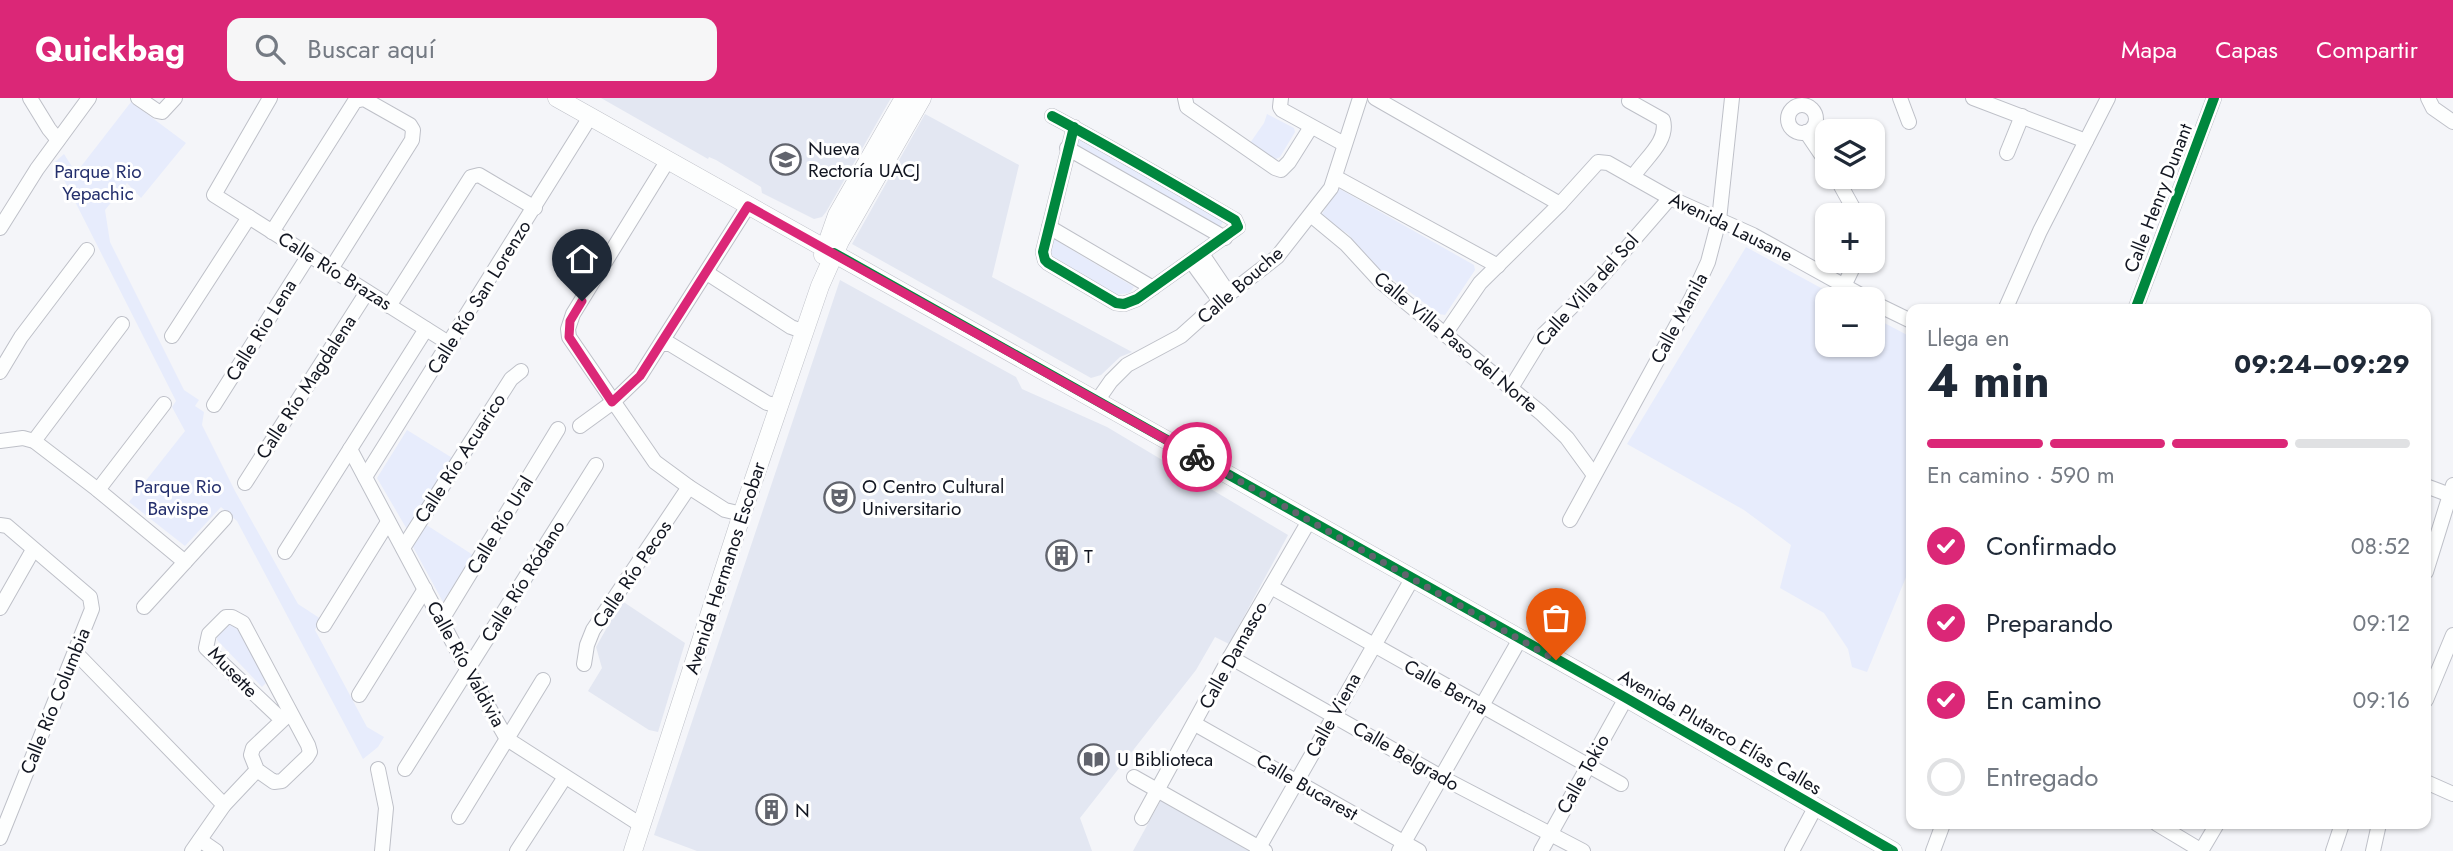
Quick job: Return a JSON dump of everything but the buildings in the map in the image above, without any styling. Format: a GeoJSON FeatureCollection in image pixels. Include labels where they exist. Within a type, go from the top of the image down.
{"type":"FeatureCollection","features":[{"type":"Feature","properties":{"kind":"main road","name":"Avenida Plutarco Elías Calles"},"geometry":{"type":"LineString","coordinates":[[557,98],[1626,698],[1893,851]]}},
{"type":"Feature","properties":{"kind":"main road","name":"Avenida Hermanos Escobar"},"geometry":{"type":"LineString","coordinates":[[830,251],[837,215],[904,98]]}},
{"type":"Feature","properties":{"kind":"main road"},"geometry":{"type":"LineString","coordinates":[[891,151],[891,141],[915,98]]}},
{"type":"Feature","properties":{"kind":"main road","name":"Avenida Hermanos Escobar"},"geometry":{"type":"LineString","coordinates":[[633,851],[742,514],[820,286],[821,264],[922,98]]}},
{"type":"Feature","properties":{"kind":"street"},"geometry":{"type":"LineString","coordinates":[[30,98],[58,140]]}},
{"type":"Feature","properties":{"kind":"street"},"geometry":{"type":"LineString","coordinates":[[0,228],[89,98]]}},
{"type":"Feature","properties":{"kind":"street"},"geometry":{"type":"LineString","coordinates":[[138,98],[162,112],[175,98]]}},
{"type":"Feature","properties":{"kind":"street","name":"Calle Río Brazas"},"geometry":{"type":"LineString","coordinates":[[270,98],[214,195],[450,344]]}},
{"type":"Feature","properties":{"kind":"street"},"geometry":{"type":"LineString","coordinates":[[1185,98],[1187,107],[1281,170],[1311,127]]}},
{"type":"Feature","properties":{"kind":"street"},"geometry":{"type":"LineString","coordinates":[[1281,98],[1282,110],[1344,144]]}},
{"type":"Feature","properties":{"kind":"street","name":"Calle Bouche"},"geometry":{"type":"LineString","coordinates":[[1097,401],[1127,365],[1181,336],[1277,257],[1327,196],[1360,98]]}},
{"type":"Feature","properties":{"kind":"street"},"geometry":{"type":"LineString","coordinates":[[1375,98],[1560,204],[1473,290],[1445,334]]}},
{"type":"Feature","properties":{"kind":"street","name":"Calle Manila"},"geometry":{"type":"LineString","coordinates":[[1570,520],[1692,297],[1708,262],[1719,220],[1732,98]]}},
{"type":"Feature","properties":{"kind":"street"},"geometry":{"type":"LineString","coordinates":[[1900,98],[1909,122]]}},
{"type":"Feature","properties":{"kind":"street"},"geometry":{"type":"LineString","coordinates":[[1973,98],[2086,141]]}},
{"type":"Feature","properties":{"kind":"street"},"geometry":{"type":"LineString","coordinates":[[2008,304],[2040,231],[2108,98]]}},
{"type":"Feature","properties":{"kind":"street","name":"Calle Henry Dunant"},"geometry":{"type":"LineString","coordinates":[[2137,304],[2214,98]]}},
{"type":"Feature","properties":{"kind":"street"},"geometry":{"type":"LineString","coordinates":[[2428,98],[2433,108],[2453,122]]}},
{"type":"Feature","properties":{"kind":"street"},"geometry":{"type":"LineString","coordinates":[[272,232],[355,101],[364,99],[410,125],[412,140],[331,269]]}},
{"type":"Feature","properties":{"kind":"street"},"geometry":{"type":"LineString","coordinates":[[1629,101],[1663,120],[1665,124],[1664,132],[1650,158],[1643,162],[1638,180]]}},
{"type":"Feature","properties":{"kind":"street"},"geometry":{"type":"LineString","coordinates":[[1052,116],[1074,127],[1235,220],[1238,227],[1131,302],[1116,303],[1045,260],[1043,252],[1074,127]]}},
{"type":"Feature","properties":{"kind":"street","name":"Calle Río San Lorenzo"},"geometry":{"type":"LineString","coordinates":[[365,477],[590,117]]}},
{"type":"Feature","properties":{"kind":"street"},"geometry":{"type":"LineString","coordinates":[[2007,153],[2022,117]]}},
{"type":"Feature","properties":{"kind":"street"},"geometry":{"type":"LineString","coordinates":[[1806,132],[1815,145]]}},
{"type":"Feature","properties":{"kind":"street"},"geometry":{"type":"LineString","coordinates":[[1067,148],[1225,238]]}},
{"type":"Feature","properties":{"kind":"street"},"geometry":{"type":"LineString","coordinates":[[668,160],[570,321],[568,329],[573,344],[655,462],[725,510],[742,514]]}},
{"type":"Feature","properties":{"kind":"street","name":"Avenida Lausane"},"geometry":{"type":"LineString","coordinates":[[1560,204],[1593,164],[1608,163],[1670,198],[1753,235],[1844,286]]}},
{"type":"Feature","properties":{"kind":"street"},"geometry":{"type":"LineString","coordinates":[[389,306],[471,177],[479,176],[535,208]]}},
{"type":"Feature","properties":{"kind":"street"},"geometry":{"type":"LineString","coordinates":[[1335,177],[1498,266]]}},
{"type":"Feature","properties":{"kind":"street","name":"Calle Villa del Sol"},"geometry":{"type":"LineString","coordinates":[[1511,388],[1544,334],[1597,282],[1670,198]]}},
{"type":"Feature","properties":{"kind":"street"},"geometry":{"type":"LineString","coordinates":[[580,426],[640,376],[748,206]]}},
{"type":"Feature","properties":{"kind":"street","name":"Calle Villa Paso del Norte"},"geometry":{"type":"LineString","coordinates":[[1311,215],[1346,244],[1380,281],[1511,388],[1567,438],[1594,475]]}},
{"type":"Feature","properties":{"kind":"street"},"geometry":{"type":"LineString","coordinates":[[172,335],[249,217]]}},
{"type":"Feature","properties":{"kind":"street"},"geometry":{"type":"LineString","coordinates":[[1049,227],[1153,288]]}},
{"type":"Feature","properties":{"kind":"street"},"geometry":{"type":"LineString","coordinates":[[0,372],[21,337],[87,250]]}},
{"type":"Feature","properties":{"kind":"street","name":"Calle Rio Lena"},"geometry":{"type":"LineString","coordinates":[[214,405],[309,255]]}},
{"type":"Feature","properties":{"kind":"street"},"geometry":{"type":"LineString","coordinates":[[1197,258],[1224,298]]}},
{"type":"Feature","properties":{"kind":"street"},"geometry":{"type":"LineString","coordinates":[[707,273],[791,327],[805,332]]}},
{"type":"Feature","properties":{"kind":"street"},"geometry":{"type":"LineString","coordinates":[[1844,286],[1850,273]]}},
{"type":"Feature","properties":{"kind":"street","name":"Calle Río Magdalena"},"geometry":{"type":"LineString","coordinates":[[246,483],[367,292]]}},
{"type":"Feature","properties":{"kind":"street"},"geometry":{"type":"LineString","coordinates":[[1885,308],[1906,319]]}},
{"type":"Feature","properties":{"kind":"street"},"geometry":{"type":"LineString","coordinates":[[34,441],[122,324]]}},
{"type":"Feature","properties":{"kind":"street","name":"Calle Río San Lorenzo"},"geometry":{"type":"LineString","coordinates":[[285,552],[426,329]]}},
{"type":"Feature","properties":{"kind":"street"},"geometry":{"type":"LineString","coordinates":[[661,344],[670,344],[767,403],[780,406]]}},
{"type":"Feature","properties":{"kind":"street","name":"Calle Río Acuarico"},"geometry":{"type":"LineString","coordinates":[[403,548],[511,379],[521,371]]}},
{"type":"Feature","properties":{"kind":"street"},"geometry":{"type":"LineString","coordinates":[[98,490],[164,404]]}},
{"type":"Feature","properties":{"kind":"street","name":"Calle Río Ural"},"geometry":{"type":"LineString","coordinates":[[441,621],[558,429]]}},
{"type":"Feature","properties":{"kind":"street"},"geometry":{"type":"LineString","coordinates":[[0,441],[23,438],[34,441],[185,562]]}},
{"type":"Feature","properties":{"kind":"street","name":"Calle Río Valdivia"},"geometry":{"type":"LineString","coordinates":[[350,449],[507,739],[641,825]]}},
{"type":"Feature","properties":{"kind":"street","name":"Calle Río Ródano"},"geometry":{"type":"LineString","coordinates":[[405,769],[596,465]]}},
{"type":"Feature","properties":{"kind":"street","name":"Calle Río Pecos"},"geometry":{"type":"LineString","coordinates":[[584,664],[593,630],[689,487]]}},
{"type":"Feature","properties":{"kind":"street"},"geometry":{"type":"LineString","coordinates":[[2431,487],[2451,490],[2449,516],[2431,560]]}},
{"type":"Feature","properties":{"kind":"street"},"geometry":{"type":"LineString","coordinates":[[144,607],[225,518]]}},
{"type":"Feature","properties":{"kind":"street","name":"Calle Damasco"},"geometry":{"type":"LineString","coordinates":[[1142,818],[1230,657],[1309,521]]}},
{"type":"Feature","properties":{"kind":"street"},"geometry":{"type":"LineString","coordinates":[[324,625],[388,522]]}},
{"type":"Feature","properties":{"kind":"street"},"geometry":{"type":"LineString","coordinates":[[0,525],[7,527],[33,550],[0,608]]}},
{"type":"Feature","properties":{"kind":"street","name":"Calle Río Columbia"},"geometry":{"type":"LineString","coordinates":[[0,838],[93,602],[33,550]]}},
{"type":"Feature","properties":{"kind":"street","name":"Calle Viena"},"geometry":{"type":"LineString","coordinates":[[1261,850],[1296,781],[1412,579]]}},
{"type":"Feature","properties":{"kind":"street","name":"Calle Berna"},"geometry":{"type":"LineString","coordinates":[[1271,587],[1621,784]]}},
{"type":"Feature","properties":{"kind":"street"},"geometry":{"type":"LineString","coordinates":[[359,695],[425,589]]}},
{"type":"Feature","properties":{"kind":"street","name":"Musette"},"geometry":{"type":"LineString","coordinates":[[257,770],[274,782],[282,781],[310,752],[308,745],[286,716],[243,623],[226,617],[209,634],[206,648],[286,716]]}},
{"type":"Feature","properties":{"kind":"street"},"geometry":{"type":"LineString","coordinates":[[2431,688],[2453,635]]}},
{"type":"Feature","properties":{"kind":"street"},"geometry":{"type":"LineString","coordinates":[[1402,847],[1520,639]]}},
{"type":"Feature","properties":{"kind":"street"},"geometry":{"type":"LineString","coordinates":[[75,652],[224,805]]}},
{"type":"Feature","properties":{"kind":"street","name":"Calle Belgrado"},"geometry":{"type":"LineString","coordinates":[[1230,657],[1443,778],[1583,851]]}},
{"type":"Feature","properties":{"kind":"street"},"geometry":{"type":"LineString","coordinates":[[459,817],[543,680]]}},
{"type":"Feature","properties":{"kind":"street","name":"Calle Tokio"},"geometry":{"type":"LineString","coordinates":[[1541,851],[1626,698]]}},
{"type":"Feature","properties":{"kind":"street"},"geometry":{"type":"LineString","coordinates":[[216,851],[196,845],[224,805],[257,770],[252,762],[253,748],[286,716]]}},
{"type":"Feature","properties":{"kind":"street","name":"Calle Bucarest"},"geometry":{"type":"LineString","coordinates":[[1195,724],[1296,781],[1402,847],[1419,851]]}},
{"type":"Feature","properties":{"kind":"street"},"geometry":{"type":"LineString","coordinates":[[378,769],[386,808],[382,851]]}},
{"type":"Feature","properties":{"kind":"street"},"geometry":{"type":"LineString","coordinates":[[517,851],[565,776]]}},
{"type":"Feature","properties":{"kind":"street"},"geometry":{"type":"LineString","coordinates":[[1134,777],[1261,850]]}},
{"type":"Feature","properties":{"kind":"street"},"geometry":{"type":"LineString","coordinates":[[2431,784],[2453,794]]}},
{"type":"Feature","properties":{"kind":"street"},"geometry":{"type":"LineString","coordinates":[[1792,851],[1816,806]]}},
{"type":"Feature","properties":{"kind":"street"},"geometry":{"type":"LineString","coordinates":[[1933,851],[1941,829]]}},
{"type":"Feature","properties":{"kind":"street"},"geometry":{"type":"LineString","coordinates":[[2165,829],[2201,851],[2214,829]]}},
{"type":"Feature","properties":{"kind":"street"},"geometry":{"type":"LineString","coordinates":[[2333,851],[2340,829]]}},
{"type":"Feature","properties":{"kind":"street"},"geometry":{"type":"LineString","coordinates":[[2373,851],[2378,829]]}},
{"type":"Feature","properties":{"kind":"shaded area","name":"Nueva Rectoría UACJ"},"geometry":{"type":"Polygon","coordinates":[[[601,98],[891,98],[826,212],[822,217],[814,219],[762,193],[761,187],[716,160],[709,157],[708,159],[601,98]]]}},
{"type":"Feature","properties":{"kind":"shaded area"},"geometry":{"type":"Polygon","coordinates":[[[925,114],[1019,165],[992,277],[1132,352],[1120,357],[1101,375],[1091,378],[852,244],[925,114]]]}},
{"type":"Feature","properties":{"kind":"shaded area"},"geometry":{"type":"Polygon","coordinates":[[[840,280],[1016,377],[1022,389],[1107,427],[1288,535],[1229,644],[1215,637],[1196,670],[1080,818],[1092,851],[697,851],[654,835],[840,280]]]}},
{"type":"Feature","properties":{"kind":"shaded area"},"geometry":{"type":"Polygon","coordinates":[[[622,601],[685,643],[658,732],[649,730],[588,691],[602,668],[596,647],[622,601]]]}},
{"type":"Feature","properties":{"kind":"shaded area"},"geometry":{"type":"Polygon","coordinates":[[[1161,800],[1249,850],[1249,851],[1133,851],[1161,800]]]}},
{"type":"Feature","properties":{"kind":"green space"},"geometry":{"type":"Polygon","coordinates":[[[131,102],[186,143],[141,198],[127,183],[105,210],[110,242],[184,390],[199,400],[195,406],[204,412],[202,425],[235,491],[298,604],[321,619],[315,630],[367,727],[384,737],[378,747],[363,759],[237,521],[221,507],[185,546],[129,502],[185,431],[172,407],[176,401],[55,162],[64,154],[76,173],[131,102]]]}},
{"type":"Feature","properties":{"kind":"green space"},"geometry":{"type":"Polygon","coordinates":[[[1267,114],[1294,128],[1295,132],[1280,157],[1276,159],[1250,143],[1267,114]]]}},
{"type":"Feature","properties":{"kind":"green space"},"geometry":{"type":"Polygon","coordinates":[[[1080,138],[1223,222],[1219,228],[1076,146],[1080,138]]]}},
{"type":"Feature","properties":{"kind":"green space"},"geometry":{"type":"Polygon","coordinates":[[[1338,188],[1474,265],[1475,270],[1445,315],[1439,314],[1374,265],[1348,234],[1323,218],[1322,214],[1338,188]]]}},
{"type":"Feature","properties":{"kind":"green space"},"geometry":{"type":"Polygon","coordinates":[[[1052,238],[1134,287],[1129,293],[1115,295],[1048,258],[1052,238]]]}},
{"type":"Feature","properties":{"kind":"green space"},"geometry":{"type":"Polygon","coordinates":[[[1746,247],[1819,287],[1815,287],[1815,357],[1885,357],[1885,323],[1906,334],[1906,577],[1867,672],[1852,667],[1848,649],[1824,613],[1780,588],[1791,545],[1744,510],[1627,444],[1746,247]]]}},
{"type":"Feature","properties":{"kind":"green space"},"geometry":{"type":"Polygon","coordinates":[[[407,430],[454,459],[408,531],[377,478],[407,430]]]}},
{"type":"Feature","properties":{"kind":"green space"},"geometry":{"type":"Polygon","coordinates":[[[425,524],[473,555],[443,602],[412,545],[425,524]]]}},
{"type":"Feature","properties":{"kind":"green space"},"geometry":{"type":"Polygon","coordinates":[[[229,624],[240,629],[266,683],[262,687],[217,640],[217,636],[229,624]]]}},
{"type":"Feature","properties":{"kind":"cycle path"},"geometry":{"type":"LineString","coordinates":[[2137,304],[2214,98]]}},
{"type":"Feature","properties":{"kind":"cycle path"},"geometry":{"type":"LineString","coordinates":[[1052,116],[1075,129],[1121,154],[1235,220],[1238,227],[1137,299],[1124,304],[1116,303],[1048,263],[1043,252],[1074,127]]}},
{"type":"Feature","properties":{"kind":"cycle path"},"geometry":{"type":"LineString","coordinates":[[834,253],[1893,851]]}},
{"type":"Feature","properties":{"kind":"way so far"},"geometry":{"type":"LineString","coordinates":[[1197,457],[1556,660]]}},
{"type":"Feature","properties":{"kind":"place","name":"Nueva Rectoría UACJ"},"geometry":{"type":"Point","coordinates":[785,159]}},
{"type":"Feature","properties":{"kind":"place","name":"O Centro Cultural Universitario"},"geometry":{"type":"Point","coordinates":[839,497]}},
{"type":"Feature","properties":{"kind":"place","name":"T"},"geometry":{"type":"Point","coordinates":[1061,556]}},
{"type":"Feature","properties":{"kind":"place","name":"U Biblioteca"},"geometry":{"type":"Point","coordinates":[1094,759]}},
{"type":"Feature","properties":{"kind":"place","name":"N"},"geometry":{"type":"Point","coordinates":[772,810]}},
{"type":"Feature","properties":{"kind":"route"},"geometry":{"type":"LineString","coordinates":[[582,301],[570,321],[569,337],[612,402],[640,376],[748,206],[1197,457]]}},
{"type":"Feature","properties":{"kind":"park label","name":"Parque Rio Yepachic"},"geometry":{"type":"Point","coordinates":[98,182]}},
{"type":"Feature","properties":{"kind":"park label","name":"Parque Rio Bavispe"},"geometry":{"type":"Point","coordinates":[178,497]}}]}
